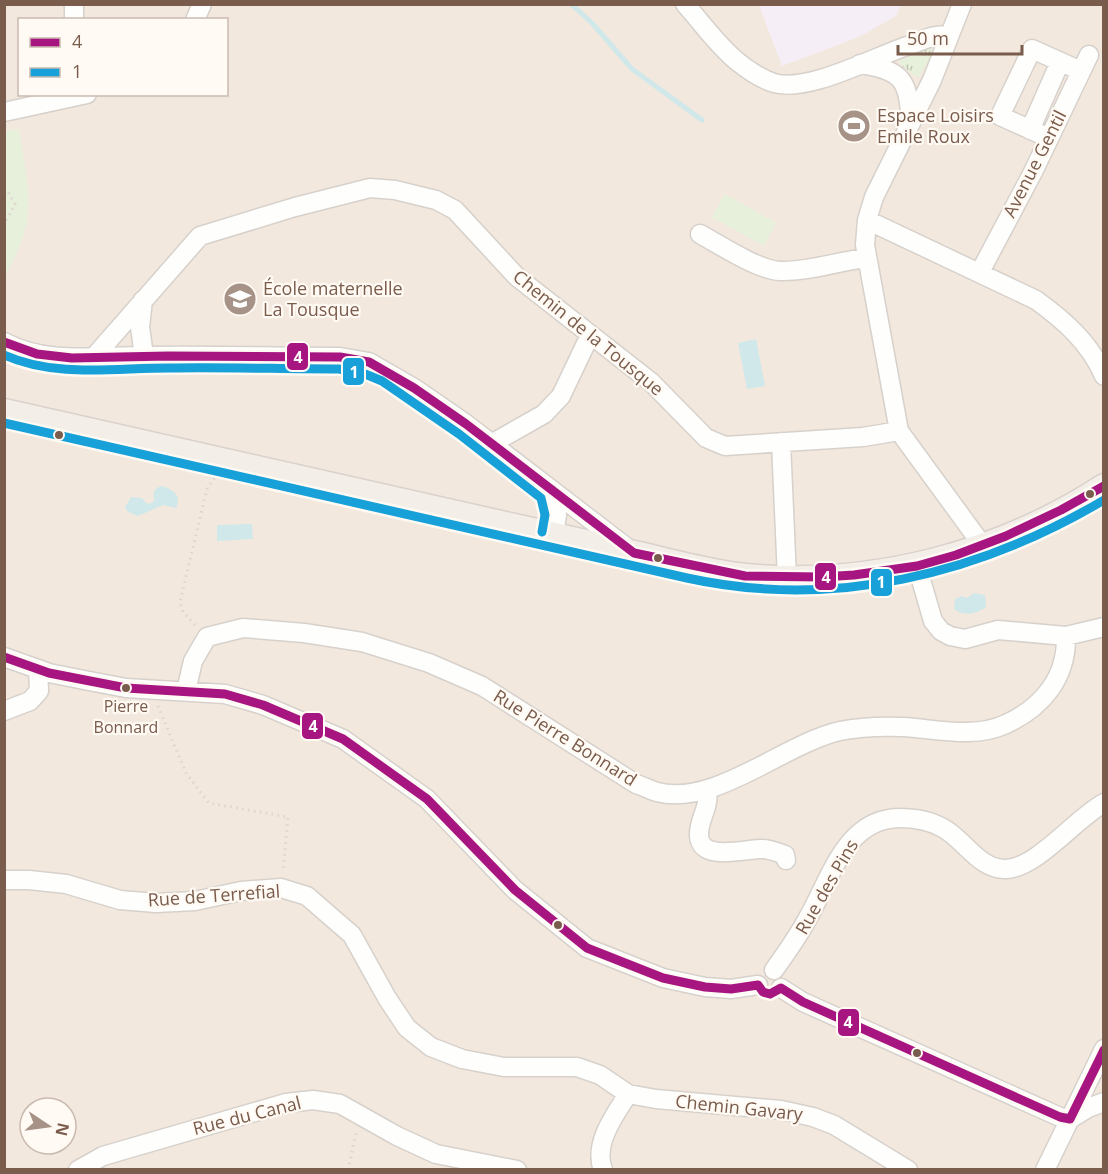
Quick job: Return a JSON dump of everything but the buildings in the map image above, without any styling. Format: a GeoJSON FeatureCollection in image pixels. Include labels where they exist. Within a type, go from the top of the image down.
{"type":"FeatureCollection","features":[{"type":"Feature","properties":{"kind":"main road"},"geometry":{"type":"LineString","coordinates":[[4,411],[714,571],[745,576],[787,578],[854,575],[917,566],[983,546],[1039,521],[1104,486]]}},
{"type":"Feature","properties":{"kind":"street"},"geometry":{"type":"LineString","coordinates":[[196,18],[202,4]]}},
{"type":"Feature","properties":{"kind":"street"},"geometry":{"type":"LineString","coordinates":[[685,4],[737,62],[754,74],[774,82],[801,83],[817,80],[940,35],[949,37]]}},
{"type":"Feature","properties":{"kind":"street"},"geometry":{"type":"LineString","coordinates":[[962,4],[932,80],[874,197],[867,220],[864,245],[899,431],[983,546]]}},
{"type":"Feature","properties":{"kind":"street"},"geometry":{"type":"LineString","coordinates":[[1030,130],[1060,62],[1032,49],[999,116],[1030,130],[1049,138]]}},
{"type":"Feature","properties":{"kind":"street"},"geometry":{"type":"LineString","coordinates":[[895,50],[890,59],[891,70],[906,87],[911,124]]}},
{"type":"Feature","properties":{"kind":"street","name":"Avenue Gentil"},"geometry":{"type":"LineString","coordinates":[[980,272],[1085,63],[1060,62]]}},
{"type":"Feature","properties":{"kind":"street"},"geometry":{"type":"LineString","coordinates":[[860,64],[891,70]]}},
{"type":"Feature","properties":{"kind":"street"},"geometry":{"type":"LineString","coordinates":[[906,87],[924,87],[932,80]]}},
{"type":"Feature","properties":{"kind":"street"},"geometry":{"type":"LineString","coordinates":[[4,112],[76,96]]}},
{"type":"Feature","properties":{"kind":"street","name":"Chemin de la Tousque"},"geometry":{"type":"LineString","coordinates":[[94,357],[200,236],[295,207],[370,188],[394,190],[436,200],[455,210],[517,277],[651,382],[706,438],[725,446],[863,437],[899,431]]}},
{"type":"Feature","properties":{"kind":"street"},"geometry":{"type":"LineString","coordinates":[[867,220],[1036,300],[1079,336],[1096,359],[1104,376]]}},
{"type":"Feature","properties":{"kind":"street"},"geometry":{"type":"LineString","coordinates":[[700,234],[763,267],[779,271],[867,258]]}},
{"type":"Feature","properties":{"kind":"street"},"geometry":{"type":"LineString","coordinates":[[142,300],[140,327],[144,356]]}},
{"type":"Feature","properties":{"kind":"street"},"geometry":{"type":"LineString","coordinates":[[491,444],[544,414],[561,396],[590,335]]}},
{"type":"Feature","properties":{"kind":"street"},"geometry":{"type":"LineString","coordinates":[[4,342],[29,353],[49,357],[356,358],[369,362],[388,371],[466,424],[634,553]]}},
{"type":"Feature","properties":{"kind":"street"},"geometry":{"type":"LineString","coordinates":[[781,442],[787,578]]}},
{"type":"Feature","properties":{"kind":"street"},"geometry":{"type":"LineString","coordinates":[[552,491],[557,515],[554,534]]}},
{"type":"Feature","properties":{"kind":"street"},"geometry":{"type":"LineString","coordinates":[[917,566],[933,621],[941,631],[950,636],[965,639],[998,630],[1066,636],[1104,627]]}},
{"type":"Feature","properties":{"kind":"street","name":"Rue Pierre Bonnard"},"geometry":{"type":"LineString","coordinates":[[207,637],[243,628],[304,633],[362,642],[429,663],[482,686],[636,783],[658,792],[682,794],[707,790],[810,740],[840,731],[872,727],[902,727],[964,733],[980,732],[1004,725],[1024,715],[1057,680],[1064,666],[1066,636]]}},
{"type":"Feature","properties":{"kind":"street"},"geometry":{"type":"LineString","coordinates":[[186,691],[193,662],[207,637]]}},
{"type":"Feature","properties":{"kind":"street"},"geometry":{"type":"LineString","coordinates":[[4,657],[38,669],[84,680],[152,690],[225,694],[264,705],[343,740],[427,799],[515,890],[587,948],[663,978],[705,987],[731,989],[758,985]]}},
{"type":"Feature","properties":{"kind":"street"},"geometry":{"type":"LineString","coordinates":[[4,711],[30,701],[39,691],[38,669]]}},
{"type":"Feature","properties":{"kind":"street"},"geometry":{"type":"LineString","coordinates":[[707,790],[709,802],[699,827],[699,839],[704,848],[715,852],[763,849],[785,855],[786,860]]}},
{"type":"Feature","properties":{"kind":"street","name":"Rue des Pins"},"geometry":{"type":"LineString","coordinates":[[774,970],[798,938],[843,852],[855,835],[869,824],[884,818],[918,819],[934,823],[949,831],[990,866],[1006,869],[1027,863],[1104,802]]}},
{"type":"Feature","properties":{"kind":"street","name":"Rue de Terrefial"},"geometry":{"type":"LineString","coordinates":[[4,880],[66,884],[120,900],[156,903],[195,901],[241,891],[281,888],[307,896],[352,935],[387,998],[407,1028],[431,1047],[462,1059],[504,1066],[576,1067],[600,1075],[628,1094]]}},
{"type":"Feature","properties":{"kind":"street"},"geometry":{"type":"LineString","coordinates":[[768,969],[774,970],[782,976],[781,988],[770,994],[763,992],[758,985],[761,973],[768,969]]}},
{"type":"Feature","properties":{"kind":"street"},"geometry":{"type":"LineString","coordinates":[[781,988],[803,1002],[1070,1119]]}},
{"type":"Feature","properties":{"kind":"street"},"geometry":{"type":"LineString","coordinates":[[1045,1170],[1104,1049]]}},
{"type":"Feature","properties":{"kind":"street"},"geometry":{"type":"LineString","coordinates":[[603,1170],[600,1160],[606,1130],[628,1094]]}},
{"type":"Feature","properties":{"kind":"street","name":"Chemin Gavary"},"geometry":{"type":"LineString","coordinates":[[628,1094],[656,1099],[781,1110],[813,1117],[834,1125],[908,1170]]}},
{"type":"Feature","properties":{"kind":"street","name":"Rue du Canal"},"geometry":{"type":"LineString","coordinates":[[78,1170],[114,1152],[286,1103],[313,1100],[340,1104],[397,1136],[436,1154],[517,1170]]}},
{"type":"Feature","properties":{"kind":"street"},"geometry":{"type":"LineString","coordinates":[[1070,1119],[1104,1102]]}},
{"type":"Feature","properties":{"kind":"path"},"geometry":{"type":"LineString","coordinates":[[4,190],[7,190],[15,204],[4,225]]}},
{"type":"Feature","properties":{"kind":"path"},"geometry":{"type":"LineString","coordinates":[[207,637],[183,612],[180,602],[207,489],[217,473]]}},
{"type":"Feature","properties":{"kind":"path"},"geometry":{"type":"LineString","coordinates":[[152,690],[186,773],[208,803],[288,817],[284,857]]}},
{"type":"Feature","properties":{"kind":"path"},"geometry":{"type":"LineString","coordinates":[[348,1170],[360,1125]]}},
{"type":"Feature","properties":{"kind":"shaded area"},"geometry":{"type":"Polygon","coordinates":[[[762,4],[901,5],[896,16],[859,37],[782,66],[760,8],[762,4]]]}},
{"type":"Feature","properties":{"kind":"shaded area"},"geometry":{"type":"Polygon","coordinates":[[[5,5],[1103,5],[1103,1169],[5,1170],[5,5]]]}},
{"type":"Feature","properties":{"kind":"green space"},"geometry":{"type":"Polygon","coordinates":[[[929,48],[934,50],[919,77],[899,63],[902,59],[929,48]]]}},
{"type":"Feature","properties":{"kind":"green space"},"geometry":{"type":"Polygon","coordinates":[[[19,129],[27,181],[28,212],[23,237],[5,277],[5,131],[19,129]]]}},
{"type":"Feature","properties":{"kind":"green space"},"geometry":{"type":"Polygon","coordinates":[[[725,194],[776,223],[764,246],[712,217],[725,194]]]}},
{"type":"Feature","properties":{"kind":"water"},"geometry":{"type":"Polygon","coordinates":[[[756,339],[765,386],[747,389],[738,343],[756,339]]]}},
{"type":"Feature","properties":{"kind":"water"},"geometry":{"type":"Polygon","coordinates":[[[162,486],[170,489],[177,497],[176,508],[163,505],[138,516],[128,512],[125,507],[131,497],[142,498],[147,504],[154,502],[154,492],[162,486]]]}},
{"type":"Feature","properties":{"kind":"water"},"geometry":{"type":"Polygon","coordinates":[[[252,524],[253,539],[217,541],[217,525],[252,524]]]}},
{"type":"Feature","properties":{"kind":"water"},"geometry":{"type":"Polygon","coordinates":[[[974,593],[985,595],[986,607],[970,614],[954,609],[955,599],[962,596],[967,598],[974,593]]]}},
{"type":"Feature","properties":{"kind":"waterway"},"geometry":{"type":"LineString","coordinates":[[571,4],[592,23],[632,69],[702,120]]}},
{"type":"Feature","properties":{"kind":"transit line","name":"4"},"geometry":{"type":"LineString","coordinates":[[4,342],[37,354],[72,358],[340,357],[369,362],[414,388],[466,424],[634,553],[745,576],[822,577],[917,566],[956,555],[1006,536],[1061,510],[1104,486]]}},
{"type":"Feature","properties":{"kind":"transit line","name":"1"},"geometry":{"type":"LineString","coordinates":[[4,355],[44,367],[65,369],[339,369],[365,374],[382,381],[459,434],[541,498],[545,515],[542,532]]}},
{"type":"Feature","properties":{"kind":"transit line","name":"1"},"geometry":{"type":"LineString","coordinates":[[4,423],[687,578],[742,587],[796,590],[850,587],[903,579],[955,566],[1006,548],[1056,526],[1104,500]]}},
{"type":"Feature","properties":{"kind":"transit line","name":"4"},"geometry":{"type":"LineString","coordinates":[[4,657],[49,673],[126,688],[225,694],[263,705],[343,739],[427,799],[515,890],[587,948],[663,978],[705,987],[731,989],[758,985],[763,992],[770,994],[781,988],[803,1002],[1060,1117],[1070,1119],[1104,1050]]}},
{"type":"Feature","properties":{"kind":"place","name":"Espace Loisirs Emile Roux"},"geometry":{"type":"Point","coordinates":[854,126]}},
{"type":"Feature","properties":{"kind":"place","name":"École maternelle La Tousque"},"geometry":{"type":"Point","coordinates":[240,299]}},
{"type":"Feature","properties":{"kind":"place","name":"Pierre Bonnard"},"geometry":{"type":"Point","coordinates":[126,688]}}]}
